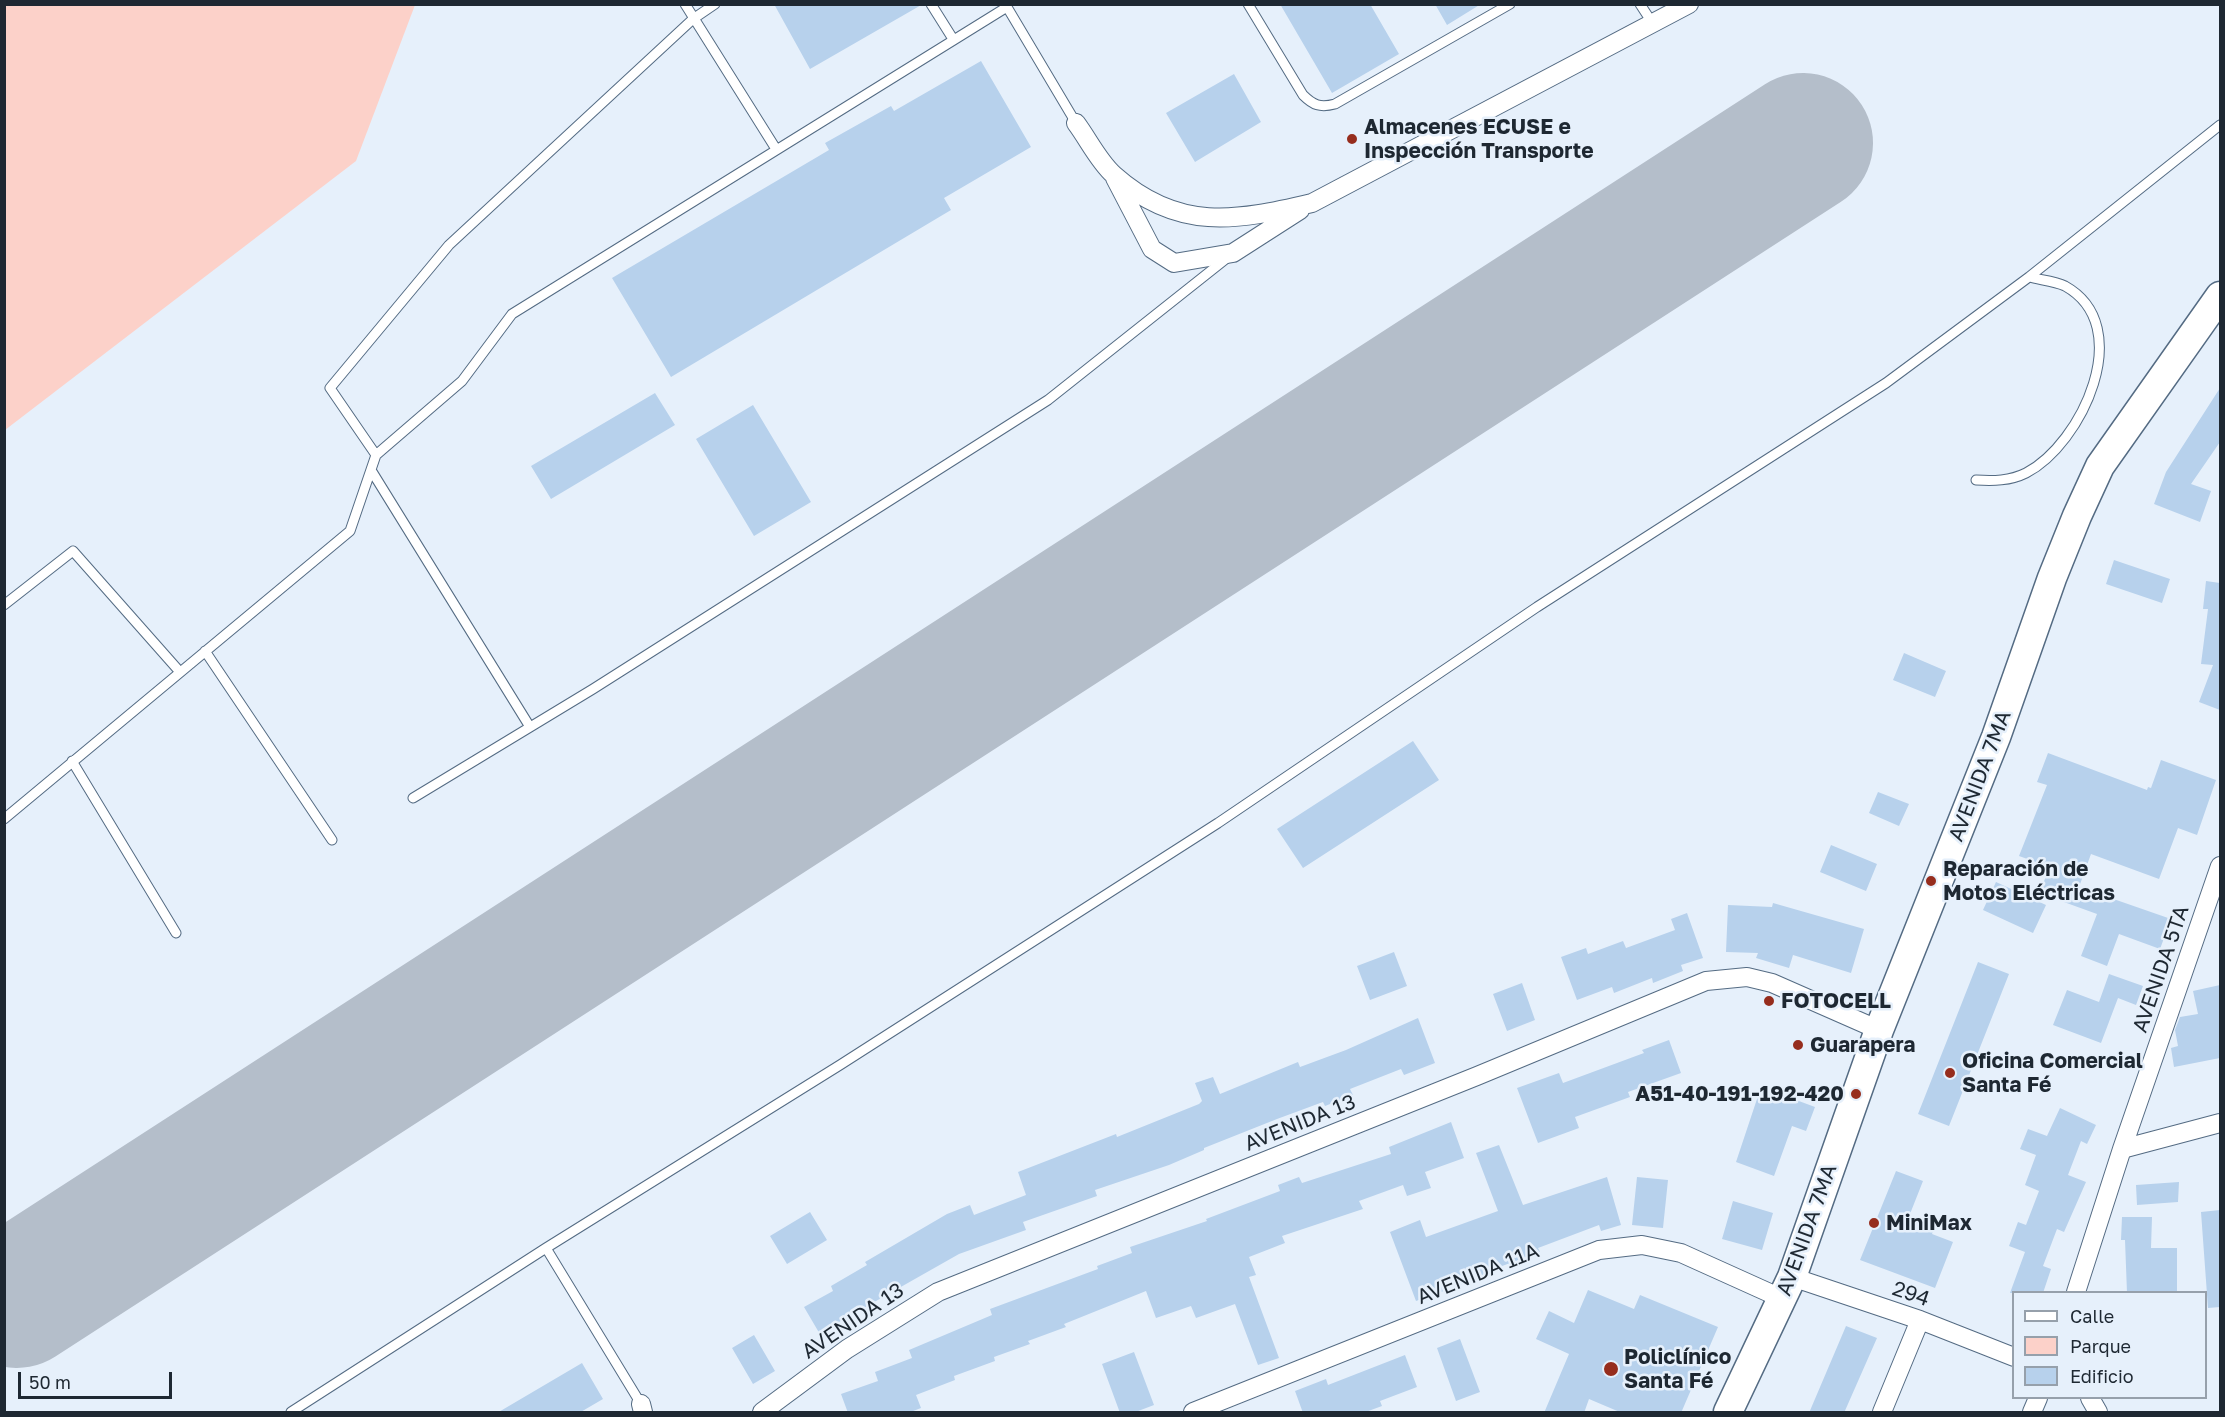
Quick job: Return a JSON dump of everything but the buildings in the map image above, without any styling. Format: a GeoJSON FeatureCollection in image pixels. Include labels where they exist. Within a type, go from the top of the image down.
{"type":"FeatureCollection","features":[{"type":"Feature","properties":{"kind":"highway","name":"AVENIDA 7MA"},"geometry":{"type":"LineString","coordinates":[[1728,1413],[1788,1288],[1879,1030],[1996,736],[2052,578],[2100,466],[2220,296]]}},
{"type":"Feature","properties":{"kind":"street"},"geometry":{"type":"LineString","coordinates":[[1076,123],[1113,174],[1152,249],[1174,263],[1233,253],[1312,203],[1689,4]]}},
{"type":"Feature","properties":{"kind":"street"},"geometry":{"type":"LineString","coordinates":[[1113,174],[1151,202],[1193,218],[1250,218],[1312,203]]}},
{"type":"Feature","properties":{"kind":"street","name":"AVENIDA 5TA"},"geometry":{"type":"LineString","coordinates":[[2077,1291],[2122,1149],[2220,866]]}},
{"type":"Feature","properties":{"kind":"street","name":"AVENIDA 13"},"geometry":{"type":"LineString","coordinates":[[762,1413],[847,1349],[938,1292],[1477,1076],[1706,981],[1747,976],[1772,983],[1879,1030]]}},
{"type":"Feature","properties":{"kind":"street"},"geometry":{"type":"LineString","coordinates":[[2122,1149],[2220,1123]]}},
{"type":"Feature","properties":{"kind":"street","name":"AVENIDA 11A"},"geometry":{"type":"LineString","coordinates":[[1193,1413],[1599,1250],[1642,1245],[1681,1253],[1788,1288]]}},
{"type":"Feature","properties":{"kind":"street","name":"294"},"geometry":{"type":"LineString","coordinates":[[1788,1288],[1920,1320],[2012,1357]]}},
{"type":"Feature","properties":{"kind":"street"},"geometry":{"type":"LineString","coordinates":[[1882,1413],[1920,1320]]}},
{"type":"Feature","properties":{"kind":"street"},"geometry":{"type":"LineString","coordinates":[[2032,1413],[2038,1399]]}},
{"type":"Feature","properties":{"kind":"street"},"geometry":{"type":"LineString","coordinates":[[2091,1399],[2098,1413]]}},
{"type":"Feature","properties":{"kind":"lane"},"geometry":{"type":"LineString","coordinates":[[685,4],[776,149]]}},
{"type":"Feature","properties":{"kind":"lane"},"geometry":{"type":"LineString","coordinates":[[376,455],[330,388],[449,246],[693,19],[715,4]]}},
{"type":"Feature","properties":{"kind":"lane"},"geometry":{"type":"LineString","coordinates":[[930,4],[953,39]]}},
{"type":"Feature","properties":{"kind":"lane"},"geometry":{"type":"LineString","coordinates":[[1248,4],[1303,95],[1312,104],[1324,107],[1335,104],[1510,4]]}},
{"type":"Feature","properties":{"kind":"lane"},"geometry":{"type":"LineString","coordinates":[[1640,4],[1653,24]]}},
{"type":"Feature","properties":{"kind":"lane"},"geometry":{"type":"LineString","coordinates":[[4,819],[350,531],[376,455],[462,381],[512,314],[1007,7],[1076,123]]}},
{"type":"Feature","properties":{"kind":"lane"},"geometry":{"type":"LineString","coordinates":[[291,1413],[546,1248],[840,1065],[1218,823],[1538,607],[1886,383],[2029,277],[2220,125]]}},
{"type":"Feature","properties":{"kind":"lane"},"geometry":{"type":"LineString","coordinates":[[413,798],[530,727],[1048,400],[1233,253]]}},
{"type":"Feature","properties":{"kind":"lane"},"geometry":{"type":"LineString","coordinates":[[1976,480],[2010,479],[2027,472],[2045,458],[2076,419],[2089,394],[2101,356],[2100,335],[2094,315],[2078,296],[2064,285],[2029,277]]}},
{"type":"Feature","properties":{"kind":"lane"},"geometry":{"type":"LineString","coordinates":[[371,470],[530,727]]}},
{"type":"Feature","properties":{"kind":"lane"},"geometry":{"type":"LineString","coordinates":[[4,605],[73,551],[180,672]]}},
{"type":"Feature","properties":{"kind":"lane"},"geometry":{"type":"LineString","coordinates":[[206,651],[332,840]]}},
{"type":"Feature","properties":{"kind":"lane"},"geometry":{"type":"LineString","coordinates":[[72,761],[176,933]]}},
{"type":"Feature","properties":{"kind":"lane"},"geometry":{"type":"LineString","coordinates":[[546,1248],[642,1408]]}},
{"type":"Feature","properties":{"kind":"green space"},"geometry":{"type":"Polygon","coordinates":[[[5,4],[415,5],[356,161],[5,430],[5,4]]]}},
{"type":"Feature","properties":{"kind":"runway"},"geometry":{"type":"LineString","coordinates":[[17,1298],[1803,143]]}},
{"type":"Feature","properties":{"kind":"place","name":"Almacenes ECUSE e Inspección Transporte"},"geometry":{"type":"Point","coordinates":[1352,139]}},
{"type":"Feature","properties":{"kind":"place","name":"Reparación de Motos Eléctricas"},"geometry":{"type":"Point","coordinates":[1931,881]}},
{"type":"Feature","properties":{"kind":"place","name":"FOTOCELL"},"geometry":{"type":"Point","coordinates":[1769,1001]}},
{"type":"Feature","properties":{"kind":"place","name":"Guarapera"},"geometry":{"type":"Point","coordinates":[1798,1045]}},
{"type":"Feature","properties":{"kind":"place","name":"Oficina Comercial Santa Fé"},"geometry":{"type":"Point","coordinates":[1950,1073]}},
{"type":"Feature","properties":{"kind":"place","name":"A51-40-191-192-420"},"geometry":{"type":"Point","coordinates":[1856,1094]}},
{"type":"Feature","properties":{"kind":"place","name":"MiniMax"},"geometry":{"type":"Point","coordinates":[1874,1223]}},
{"type":"Feature","properties":{"kind":"place","name":"Policlínico Santa Fé"},"geometry":{"type":"Point","coordinates":[1611,1369]}}]}
